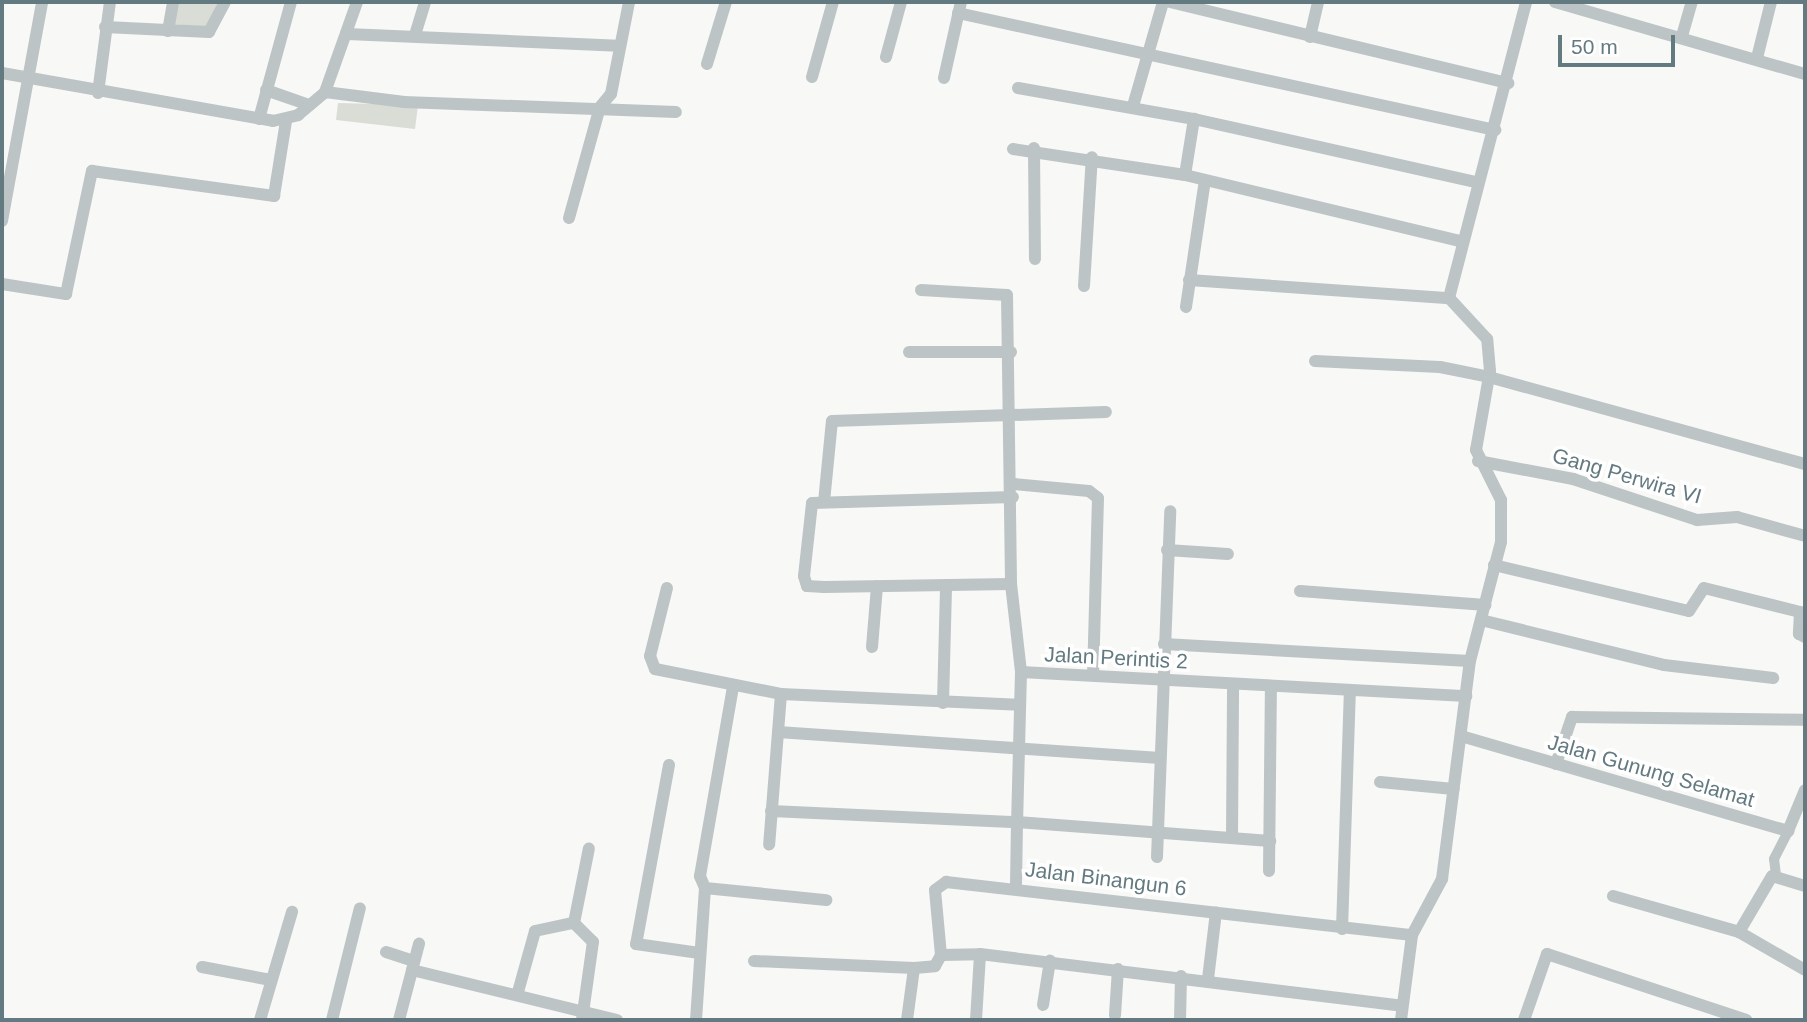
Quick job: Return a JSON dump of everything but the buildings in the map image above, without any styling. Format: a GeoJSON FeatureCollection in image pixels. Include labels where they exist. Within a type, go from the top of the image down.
{"type":"FeatureCollection","features":[{"type":"Feature","properties":{"kind":"street"},"geometry":{"type":"LineString","coordinates":[[2,221],[42,2]]}},
{"type":"Feature","properties":{"kind":"street"},"geometry":{"type":"LineString","coordinates":[[98,93],[110,2]]}},
{"type":"Feature","properties":{"kind":"street"},"geometry":{"type":"LineString","coordinates":[[168,31],[173,2]]}},
{"type":"Feature","properties":{"kind":"street"},"geometry":{"type":"LineString","coordinates":[[105,27],[209,32],[225,2]]}},
{"type":"Feature","properties":{"kind":"street"},"geometry":{"type":"LineString","coordinates":[[259,119],[291,2]]}},
{"type":"Feature","properties":{"kind":"street"},"geometry":{"type":"LineString","coordinates":[[2,73],[98,93],[286,121],[325,92],[348,34],[357,2]]}},
{"type":"Feature","properties":{"kind":"street"},"geometry":{"type":"LineString","coordinates":[[415,35],[425,2]]}},
{"type":"Feature","properties":{"kind":"street"},"geometry":{"type":"LineString","coordinates":[[569,218],[600,107],[611,94],[618,46],[629,2]]}},
{"type":"Feature","properties":{"kind":"street"},"geometry":{"type":"LineString","coordinates":[[707,64],[726,2]]}},
{"type":"Feature","properties":{"kind":"street"},"geometry":{"type":"LineString","coordinates":[[812,77],[833,2]]}},
{"type":"Feature","properties":{"kind":"street"},"geometry":{"type":"LineString","coordinates":[[886,57],[901,2]]}},
{"type":"Feature","properties":{"kind":"street"},"geometry":{"type":"LineString","coordinates":[[1133,106],[1146,53],[1163,2]]}},
{"type":"Feature","properties":{"kind":"street"},"geometry":{"type":"LineString","coordinates":[[1170,2],[1188,4],[1310,37],[1507,83]]}},
{"type":"Feature","properties":{"kind":"street"},"geometry":{"type":"LineString","coordinates":[[1310,37],[1318,2]]}},
{"type":"Feature","properties":{"kind":"street"},"geometry":{"type":"LineString","coordinates":[[1449,298],[1459,242],[1476,182],[1495,130],[1526,2]]}},
{"type":"Feature","properties":{"kind":"street"},"geometry":{"type":"LineString","coordinates":[[1555,2],[1682,36],[1805,74]]}},
{"type":"Feature","properties":{"kind":"street"},"geometry":{"type":"LineString","coordinates":[[1682,36],[1692,2]]}},
{"type":"Feature","properties":{"kind":"street"},"geometry":{"type":"LineString","coordinates":[[1757,58],[1772,2]]}},
{"type":"Feature","properties":{"kind":"street"},"geometry":{"type":"LineString","coordinates":[[944,78],[959,7],[1146,53],[1495,130]]}},
{"type":"Feature","properties":{"kind":"street"},"geometry":{"type":"LineString","coordinates":[[348,34],[618,46]]}},
{"type":"Feature","properties":{"kind":"street"},"geometry":{"type":"LineString","coordinates":[[1018,88],[1133,106],[1476,182]]}},
{"type":"Feature","properties":{"kind":"street"},"geometry":{"type":"LineString","coordinates":[[266,90],[309,105]]}},
{"type":"Feature","properties":{"kind":"street"},"geometry":{"type":"LineString","coordinates":[[325,92],[393,102],[600,107],[676,113]]}},
{"type":"Feature","properties":{"kind":"street"},"geometry":{"type":"LineString","coordinates":[[1185,175],[1194,119]]}},
{"type":"Feature","properties":{"kind":"street"},"geometry":{"type":"LineString","coordinates":[[2,284],[66,295],[92,171],[274,196],[286,121]]}},
{"type":"Feature","properties":{"kind":"street"},"geometry":{"type":"LineString","coordinates":[[1013,149],[1034,148],[1185,175],[1459,242]]}},
{"type":"Feature","properties":{"kind":"street"},"geometry":{"type":"LineString","coordinates":[[1034,148],[1035,260]]}},
{"type":"Feature","properties":{"kind":"street"},"geometry":{"type":"LineString","coordinates":[[1084,286],[1092,157]]}},
{"type":"Feature","properties":{"kind":"street"},"geometry":{"type":"LineString","coordinates":[[1186,307],[1205,180]]}},
{"type":"Feature","properties":{"kind":"street"},"geometry":{"type":"LineString","coordinates":[[1189,280],[1449,298],[1487,339],[1489,376],[1478,461],[1502,500],[1494,565],[1470,661],[1442,878],[1412,935],[1401,1020]]}},
{"type":"Feature","properties":{"kind":"street","name":"Jalan Perintis 2"},"geometry":{"type":"LineString","coordinates":[[921,290],[1004,290],[1011,352],[1011,584],[1021,672],[1466,696]]}},
{"type":"Feature","properties":{"kind":"street"},"geometry":{"type":"LineString","coordinates":[[909,352],[1011,352]]}},
{"type":"Feature","properties":{"kind":"street"},"geometry":{"type":"LineString","coordinates":[[1315,360],[1440,367],[1489,376],[1805,464]]}},
{"type":"Feature","properties":{"kind":"street"},"geometry":{"type":"LineString","coordinates":[[824,502],[832,421],[1106,412]]}},
{"type":"Feature","properties":{"kind":"street","name":"Gang Perwira VI"},"geometry":{"type":"LineString","coordinates":[[1478,461],[1573,479],[1697,520],[1737,517],[1805,536]]}},
{"type":"Feature","properties":{"kind":"street"},"geometry":{"type":"LineString","coordinates":[[1011,584],[807,586],[808,512],[812,503],[824,502],[1013,491],[1089,491],[1098,498],[1093,675]]}},
{"type":"Feature","properties":{"kind":"street"},"geometry":{"type":"LineString","coordinates":[[1157,857],[1170,511]]}},
{"type":"Feature","properties":{"kind":"street"},"geometry":{"type":"LineString","coordinates":[[1167,550],[1228,554]]}},
{"type":"Feature","properties":{"kind":"street"},"geometry":{"type":"LineString","coordinates":[[1494,565],[1689,611],[1696,590],[1704,588],[1800,612],[1799,634],[1805,637]]}},
{"type":"Feature","properties":{"kind":"street"},"geometry":{"type":"LineString","coordinates":[[943,703],[946,585]]}},
{"type":"Feature","properties":{"kind":"street"},"geometry":{"type":"LineString","coordinates":[[872,647],[877,586]]}},
{"type":"Feature","properties":{"kind":"street"},"geometry":{"type":"LineString","coordinates":[[667,588],[650,663],[733,687],[781,694],[1020,705]]}},
{"type":"Feature","properties":{"kind":"street"},"geometry":{"type":"LineString","coordinates":[[1300,592],[1485,605]]}},
{"type":"Feature","properties":{"kind":"street"},"geometry":{"type":"LineString","coordinates":[[1481,620],[1664,665],[1773,678]]}},
{"type":"Feature","properties":{"kind":"street"},"geometry":{"type":"LineString","coordinates":[[1164,644],[1470,661]]}},
{"type":"Feature","properties":{"kind":"street"},"geometry":{"type":"LineString","coordinates":[[1016,888],[1021,672]]}},
{"type":"Feature","properties":{"kind":"street"},"geometry":{"type":"LineString","coordinates":[[1232,838],[1233,684]]}},
{"type":"Feature","properties":{"kind":"street"},"geometry":{"type":"LineString","coordinates":[[1269,872],[1271,686]]}},
{"type":"Feature","properties":{"kind":"street"},"geometry":{"type":"LineString","coordinates":[[696,1020],[705,888],[700,876],[733,687]]}},
{"type":"Feature","properties":{"kind":"street"},"geometry":{"type":"LineString","coordinates":[[1342,929],[1350,690]]}},
{"type":"Feature","properties":{"kind":"street"},"geometry":{"type":"LineString","coordinates":[[769,845],[781,694]]}},
{"type":"Feature","properties":{"kind":"street"},"geometry":{"type":"LineString","coordinates":[[1556,764],[1572,717],[1805,720]]}},
{"type":"Feature","properties":{"kind":"street"},"geometry":{"type":"LineString","coordinates":[[778,732],[1160,758]]}},
{"type":"Feature","properties":{"kind":"street","name":"Jalan Gunung Selamat"},"geometry":{"type":"LineString","coordinates":[[1461,736],[1788,831]]}},
{"type":"Feature","properties":{"kind":"street"},"geometry":{"type":"LineString","coordinates":[[669,765],[636,944],[699,953]]}},
{"type":"Feature","properties":{"kind":"street"},"geometry":{"type":"LineString","coordinates":[[1380,782],[1454,789]]}},
{"type":"Feature","properties":{"kind":"street"},"geometry":{"type":"LineString","coordinates":[[1739,932],[1776,875],[1774,859],[1805,790]]}},
{"type":"Feature","properties":{"kind":"street"},"geometry":{"type":"LineString","coordinates":[[771,811],[1017,822],[1270,841]]}},
{"type":"Feature","properties":{"kind":"street"},"geometry":{"type":"LineString","coordinates":[[574,923],[589,848]]}},
{"type":"Feature","properties":{"kind":"street"},"geometry":{"type":"LineString","coordinates":[[1776,875],[1805,887]]}},
{"type":"Feature","properties":{"kind":"street","name":"Jalan Binangun 6"},"geometry":{"type":"LineString","coordinates":[[941,954],[938,883],[1016,888],[1342,929],[1412,935]]}},
{"type":"Feature","properties":{"kind":"street"},"geometry":{"type":"LineString","coordinates":[[705,888],[826,900]]}},
{"type":"Feature","properties":{"kind":"street"},"geometry":{"type":"LineString","coordinates":[[1613,896],[1739,932],[1805,970]]}},
{"type":"Feature","properties":{"kind":"street"},"geometry":{"type":"LineString","coordinates":[[332,1020],[360,908]]}},
{"type":"Feature","properties":{"kind":"street"},"geometry":{"type":"LineString","coordinates":[[260,1020],[292,912]]}},
{"type":"Feature","properties":{"kind":"street"},"geometry":{"type":"LineString","coordinates":[[1208,979],[1216,912]]}},
{"type":"Feature","properties":{"kind":"street"},"geometry":{"type":"LineString","coordinates":[[518,992],[539,926],[574,923]]}},
{"type":"Feature","properties":{"kind":"street"},"geometry":{"type":"LineString","coordinates":[[574,923],[593,943],[584,1016]]}},
{"type":"Feature","properties":{"kind":"street"},"geometry":{"type":"LineString","coordinates":[[399,1020],[419,944]]}},
{"type":"Feature","properties":{"kind":"street"},"geometry":{"type":"LineString","coordinates":[[386,952],[413,965],[518,992],[584,1016],[617,1020]]}},
{"type":"Feature","properties":{"kind":"street"},"geometry":{"type":"LineString","coordinates":[[754,961],[914,968],[935,966],[941,954],[980,954],[1208,979],[1402,1006]]}},
{"type":"Feature","properties":{"kind":"street"},"geometry":{"type":"LineString","coordinates":[[976,1020],[980,954]]}},
{"type":"Feature","properties":{"kind":"street"},"geometry":{"type":"LineString","coordinates":[[1524,1020],[1547,954],[1746,1020]]}},
{"type":"Feature","properties":{"kind":"street"},"geometry":{"type":"LineString","coordinates":[[1043,1005],[1049,961]]}},
{"type":"Feature","properties":{"kind":"street"},"geometry":{"type":"LineString","coordinates":[[202,967],[271,980]]}},
{"type":"Feature","properties":{"kind":"street"},"geometry":{"type":"LineString","coordinates":[[907,1020],[914,968]]}},
{"type":"Feature","properties":{"kind":"street"},"geometry":{"type":"LineString","coordinates":[[1115,1015],[1118,969]]}},
{"type":"Feature","properties":{"kind":"street"},"geometry":{"type":"LineString","coordinates":[[1180,1020],[1181,976]]}},
{"type":"Feature","properties":{"kind":"shaded area"},"geometry":{"type":"Polygon","coordinates":[[[175,2],[218,2],[207,27],[172,24],[175,2]]]}},
{"type":"Feature","properties":{"kind":"shaded area"},"geometry":{"type":"Polygon","coordinates":[[[338,103],[418,105],[415,129],[336,120],[338,103]]]}}]}
